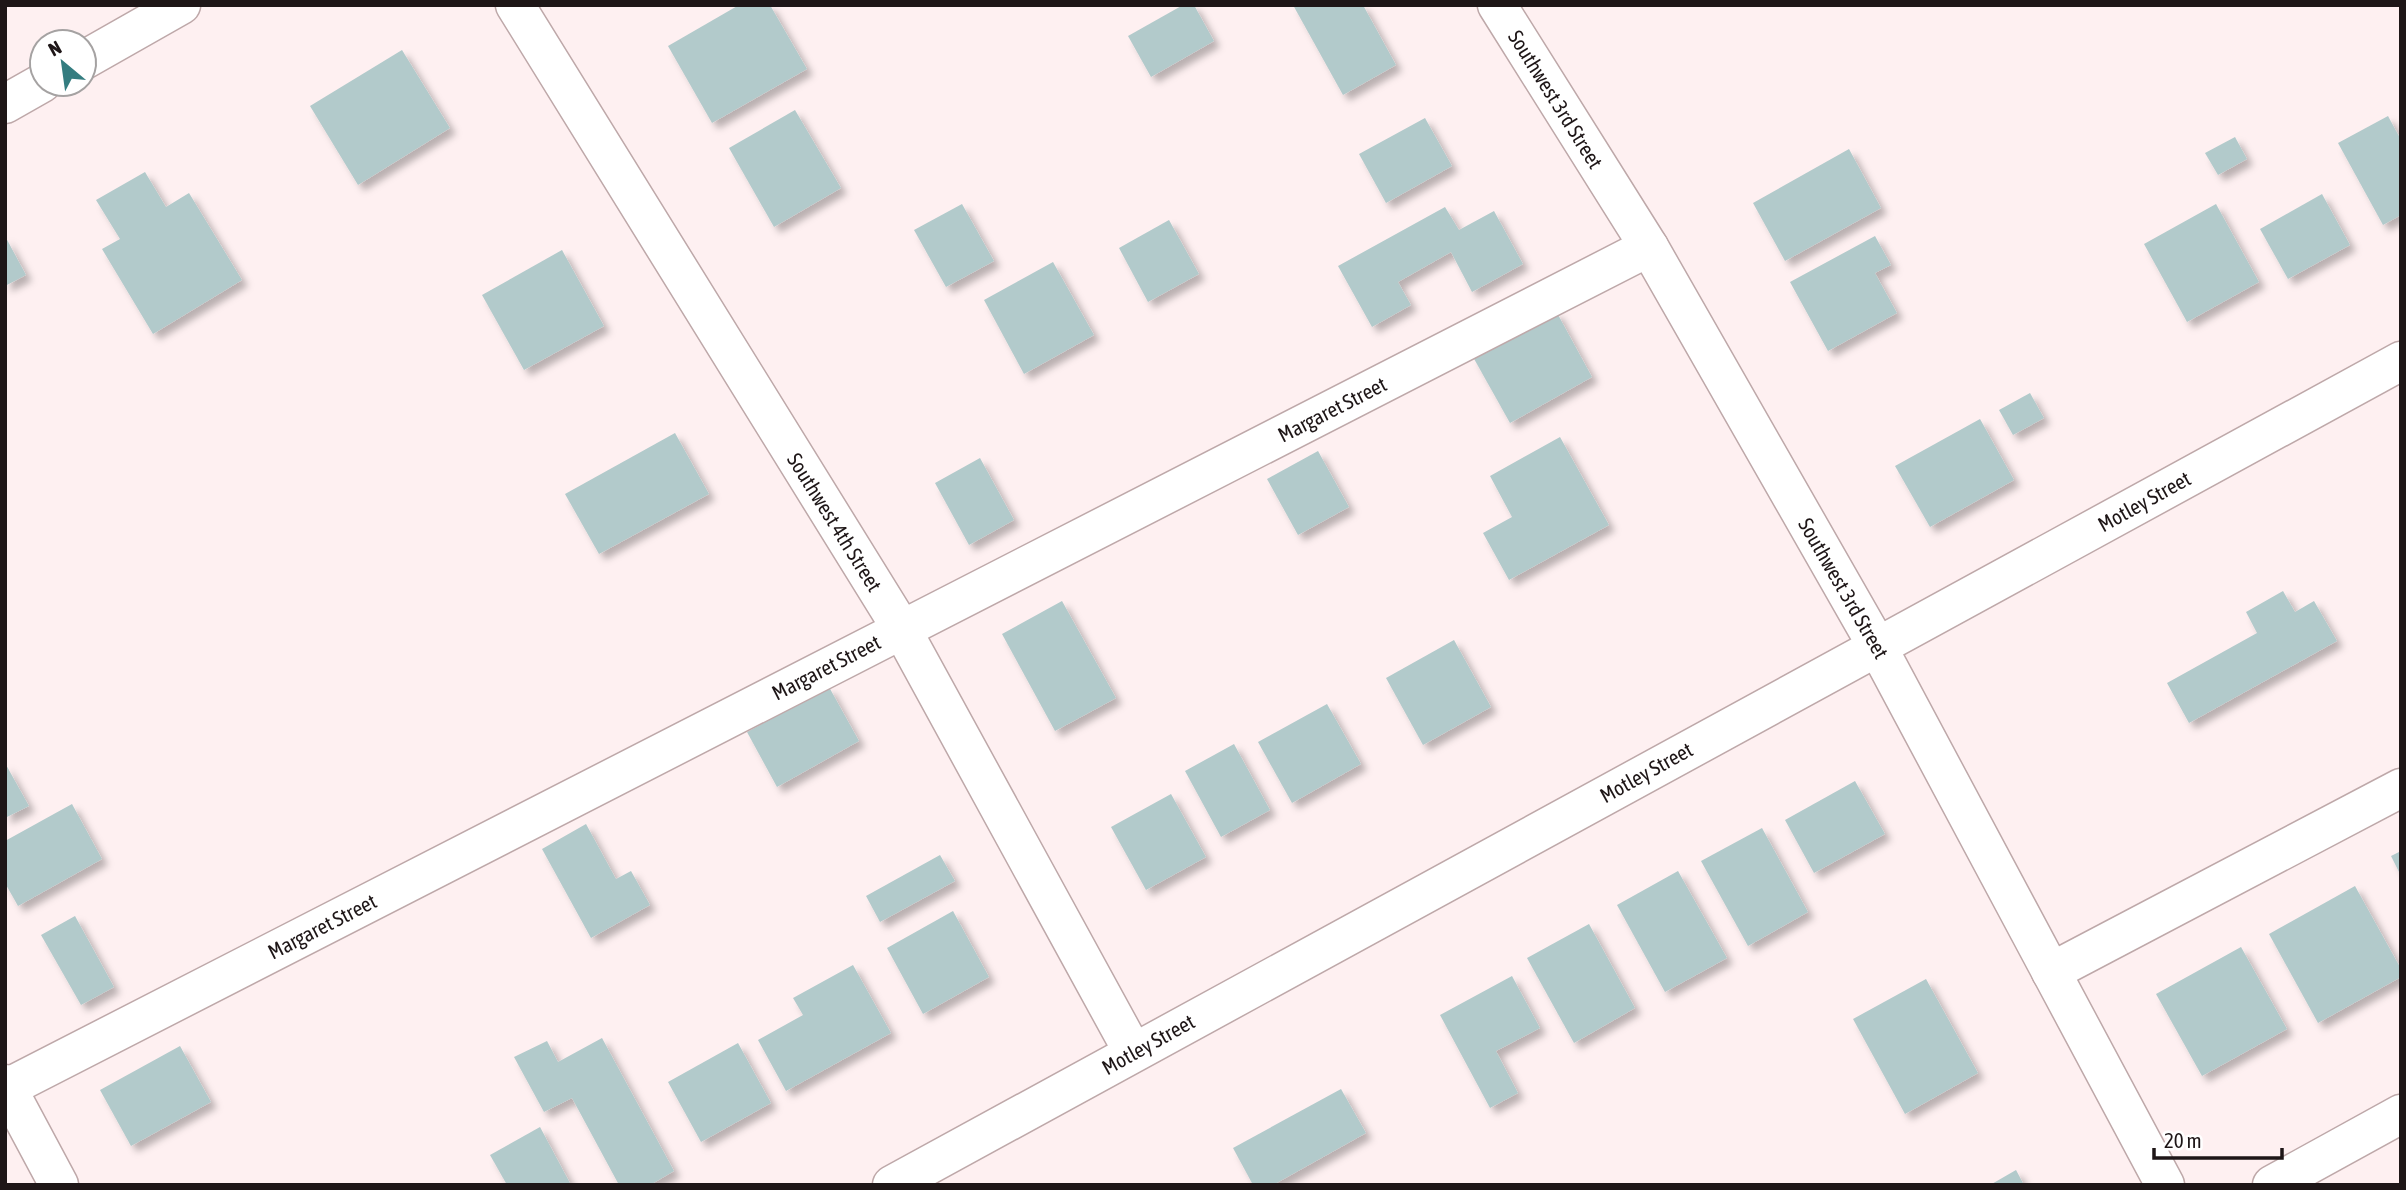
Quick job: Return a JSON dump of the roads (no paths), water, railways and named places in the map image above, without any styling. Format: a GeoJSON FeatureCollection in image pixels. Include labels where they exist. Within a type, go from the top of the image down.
{"type":"FeatureCollection","features":[{"type":"Feature","properties":{"kind":"street"},"geometry":{"type":"LineString","coordinates":[[98,52],[181,5]]}},
{"type":"Feature","properties":{"kind":"street","name":"Southwest 4th Street"},"geometry":{"type":"LineString","coordinates":[[515,5],[901,628],[1133,1052]]}},
{"type":"Feature","properties":{"kind":"street","name":"Southwest 3rd Street"},"geometry":{"type":"LineString","coordinates":[[1497,5],[1649,247],[1878,646],[2165,1185]]}},
{"type":"Feature","properties":{"kind":"street"},"geometry":{"type":"LineString","coordinates":[[5,104],[28,91]]}},
{"type":"Feature","properties":{"kind":"street","name":"Margaret Street"},"geometry":{"type":"LineString","coordinates":[[6,1087],[1649,247]]}},
{"type":"Feature","properties":{"kind":"street","name":"Motley Street"},"geometry":{"type":"LineString","coordinates":[[892,1185],[2401,361]]}},
{"type":"Feature","properties":{"kind":"street"},"geometry":{"type":"LineString","coordinates":[[2051,972],[2401,788]]}},
{"type":"Feature","properties":{"kind":"street"},"geometry":{"type":"LineString","coordinates":[[6,1087],[59,1185]]}},
{"type":"Feature","properties":{"kind":"street"},"geometry":{"type":"LineString","coordinates":[[2272,1185],[2401,1114]]}}]}
